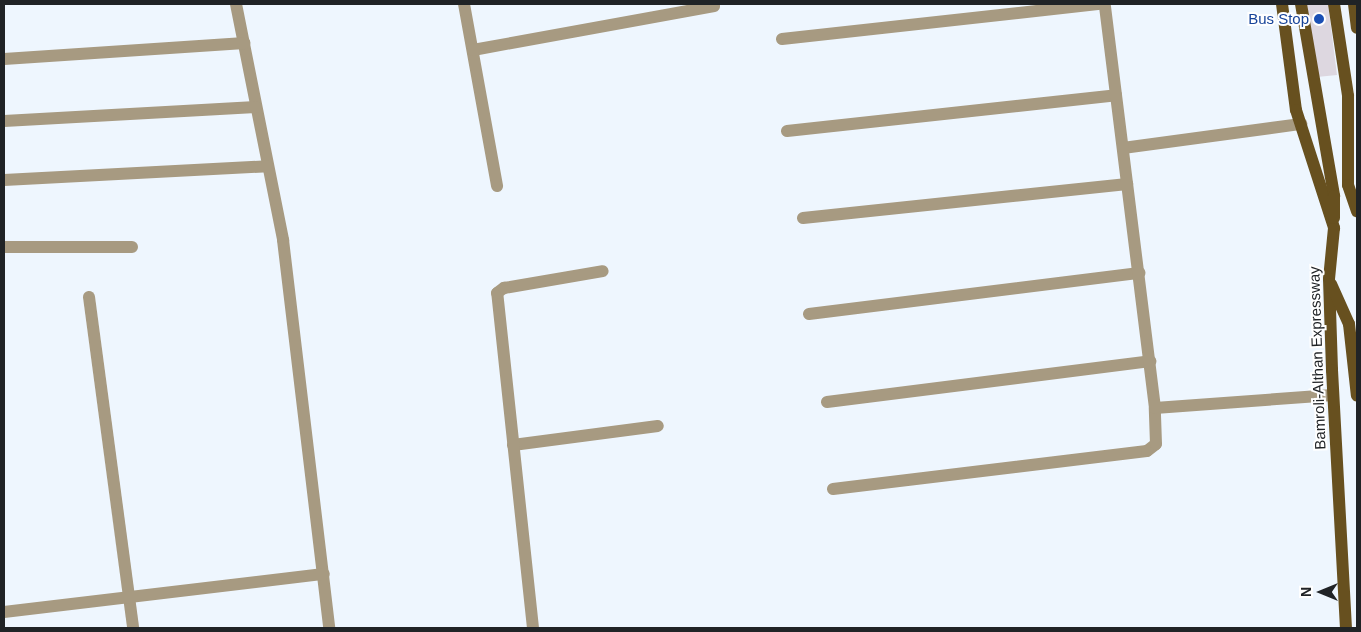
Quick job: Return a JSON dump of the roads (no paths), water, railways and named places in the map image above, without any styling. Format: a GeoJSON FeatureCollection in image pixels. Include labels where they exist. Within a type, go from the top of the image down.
{"type":"FeatureCollection","features":[{"type":"Feature","properties":{"kind":"main road","name":"Bamroli-Althan Expressway"},"geometry":{"type":"LineString","coordinates":[[1282,4],[1301,124],[1334,228],[1329,279],[1333,395],[1346,628]]}},
{"type":"Feature","properties":{"kind":"main road"},"geometry":{"type":"LineString","coordinates":[[1302,4],[1334,196],[1334,228]]}},
{"type":"Feature","properties":{"kind":"main road"},"geometry":{"type":"LineString","coordinates":[[1334,4],[1348,96],[1348,185],[1357,210]]}},
{"type":"Feature","properties":{"kind":"main road"},"geometry":{"type":"LineString","coordinates":[[1354,4],[1357,23]]}},
{"type":"Feature","properties":{"kind":"main road"},"geometry":{"type":"LineString","coordinates":[[1329,279],[1347,315],[1357,396]]}},
{"type":"Feature","properties":{"kind":"street"},"geometry":{"type":"LineString","coordinates":[[236,4],[283,240],[330,628]]}},
{"type":"Feature","properties":{"kind":"street"},"geometry":{"type":"LineString","coordinates":[[464,4],[498,186]]}},
{"type":"Feature","properties":{"kind":"street"},"geometry":{"type":"LineString","coordinates":[[782,39],[1100,4]]}},
{"type":"Feature","properties":{"kind":"street"},"geometry":{"type":"LineString","coordinates":[[833,489],[1147,451],[1158,438],[1106,4]]}},
{"type":"Feature","properties":{"kind":"street"},"geometry":{"type":"LineString","coordinates":[[473,50],[714,6]]}},
{"type":"Feature","properties":{"kind":"street"},"geometry":{"type":"LineString","coordinates":[[4,59],[244,43]]}},
{"type":"Feature","properties":{"kind":"street"},"geometry":{"type":"LineString","coordinates":[[787,131],[1116,95]]}},
{"type":"Feature","properties":{"kind":"street"},"geometry":{"type":"LineString","coordinates":[[4,121],[256,107]]}},
{"type":"Feature","properties":{"kind":"street"},"geometry":{"type":"LineString","coordinates":[[1123,148],[1301,124]]}},
{"type":"Feature","properties":{"kind":"street"},"geometry":{"type":"LineString","coordinates":[[4,180],[268,166]]}},
{"type":"Feature","properties":{"kind":"street"},"geometry":{"type":"LineString","coordinates":[[803,218],[1128,184]]}},
{"type":"Feature","properties":{"kind":"street"},"geometry":{"type":"LineString","coordinates":[[4,247],[132,246]]}},
{"type":"Feature","properties":{"kind":"street"},"geometry":{"type":"LineString","coordinates":[[533,628],[497,293],[504,288],[603,271]]}},
{"type":"Feature","properties":{"kind":"street"},"geometry":{"type":"LineString","coordinates":[[809,314],[1138,273]]}},
{"type":"Feature","properties":{"kind":"street"},"geometry":{"type":"LineString","coordinates":[[89,297],[133,628]]}},
{"type":"Feature","properties":{"kind":"street"},"geometry":{"type":"LineString","coordinates":[[827,402],[1150,361]]}},
{"type":"Feature","properties":{"kind":"street"},"geometry":{"type":"LineString","coordinates":[[1155,408],[1333,395]]}},
{"type":"Feature","properties":{"kind":"street"},"geometry":{"type":"LineString","coordinates":[[513,445],[658,426]]}},
{"type":"Feature","properties":{"kind":"street"},"geometry":{"type":"LineString","coordinates":[[4,612],[324,574]]}},
{"type":"Feature","properties":{"kind":"place","name":"Bus Stop"},"geometry":{"type":"Point","coordinates":[1319,19]}}]}
